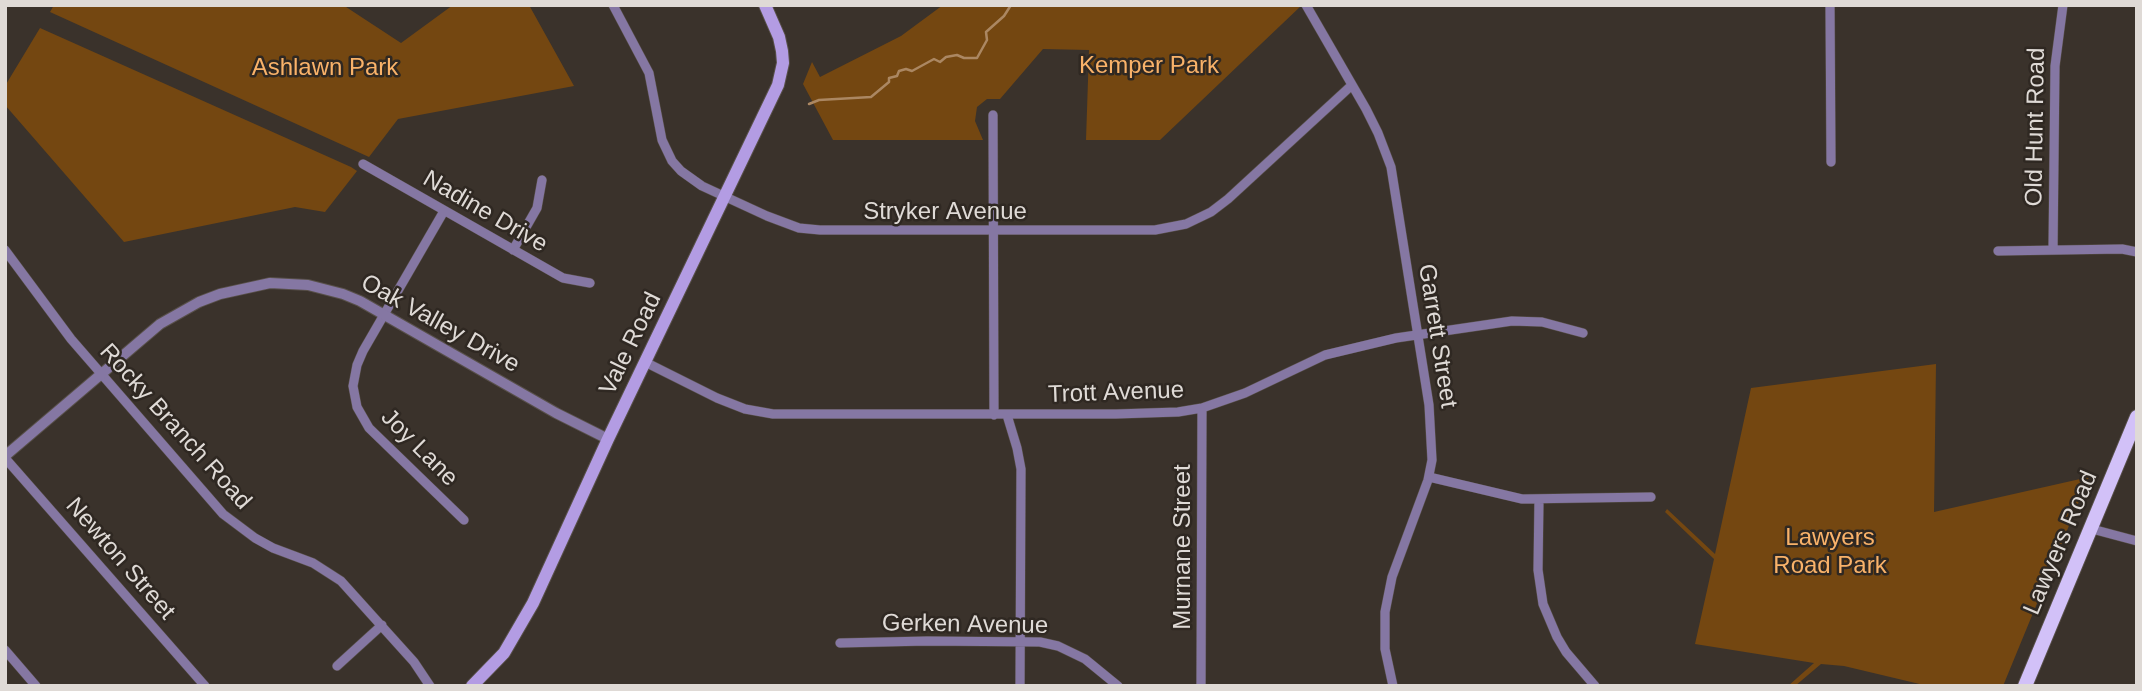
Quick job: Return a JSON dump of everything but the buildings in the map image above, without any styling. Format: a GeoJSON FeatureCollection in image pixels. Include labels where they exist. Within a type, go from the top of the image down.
{"type":"FeatureCollection","features":[{"type":"Feature","properties":{"kind":"main road","name":"Vale Road"},"geometry":{"type":"LineString","coordinates":[[472,686],[497,663],[516,635],[781,74],[782,51],[768,6]]}},
{"type":"Feature","properties":{"kind":"main road","name":"Lawyers Road"},"geometry":{"type":"LineString","coordinates":[[2025,686],[2137,417]]}},
{"type":"Feature","properties":{"kind":"street","name":"Stryker Avenue"},"geometry":{"type":"LineString","coordinates":[[612,5],[649,74],[655,96],[658,127],[672,161],[691,179],[724,197],[799,228],[1155,230],[1192,222],[1228,199],[1352,85]]}},
{"type":"Feature","properties":{"kind":"street","name":"Garrett Street"},"geometry":{"type":"LineString","coordinates":[[1306,5],[1378,133],[1391,167],[1432,434],[1429,477],[1388,593],[1384,631],[1393,686]]}},
{"type":"Feature","properties":{"kind":"street"},"geometry":{"type":"LineString","coordinates":[[1830,5],[1831,162]]}},
{"type":"Feature","properties":{"kind":"street","name":"Old Hunt Road"},"geometry":{"type":"LineString","coordinates":[[2053,250],[2055,66],[2063,5]]}},
{"type":"Feature","properties":{"kind":"street"},"geometry":{"type":"LineString","coordinates":[[993,116],[994,415]]}},
{"type":"Feature","properties":{"kind":"street","name":"Nadine Drive"},"geometry":{"type":"LineString","coordinates":[[363,164],[563,278],[590,284]]}},
{"type":"Feature","properties":{"kind":"street"},"geometry":{"type":"LineString","coordinates":[[513,250],[537,208],[542,180]]}},
{"type":"Feature","properties":{"kind":"street","name":"Joy Lane"},"geometry":{"type":"LineString","coordinates":[[444,211],[357,365],[353,386],[357,407],[376,436],[464,520]]}},
{"type":"Feature","properties":{"kind":"street"},"geometry":{"type":"LineString","coordinates":[[1998,251],[2122,249],[2137,252]]}},
{"type":"Feature","properties":{"kind":"street","name":"Rocky Branch Road"},"geometry":{"type":"LineString","coordinates":[[5,250],[71,339],[223,514],[255,538],[327,571],[353,592],[414,662],[430,686]]}},
{"type":"Feature","properties":{"kind":"street","name":"Oak Valley Drive"},"geometry":{"type":"LineString","coordinates":[[5,457],[143,336],[179,312],[220,293],[251,285],[289,283],[325,288],[360,301],[556,414],[608,439]]}},
{"type":"Feature","properties":{"kind":"street","name":"Trott Avenue"},"geometry":{"type":"LineString","coordinates":[[645,362],[717,398],[745,409],[773,414],[1116,414],[1178,412],[1202,408],[1245,393],[1325,355],[1368,343],[1512,321],[1542,322],[1583,332]]}},
{"type":"Feature","properties":{"kind":"street","name":"Murnane Street"},"geometry":{"type":"LineString","coordinates":[[1201,686],[1202,408]]}},
{"type":"Feature","properties":{"kind":"street"},"geometry":{"type":"LineString","coordinates":[[1007,415],[1021,469],[1020,686]]}},
{"type":"Feature","properties":{"kind":"street","name":"Newton Street"},"geometry":{"type":"LineString","coordinates":[[5,457],[205,686]]}},
{"type":"Feature","properties":{"kind":"street"},"geometry":{"type":"LineString","coordinates":[[1429,477],[1500,495],[1539,500],[1651,497]]}},
{"type":"Feature","properties":{"kind":"street"},"geometry":{"type":"LineString","coordinates":[[1539,500],[1538,570],[1544,604],[1566,653],[1595,686]]}},
{"type":"Feature","properties":{"kind":"street"},"geometry":{"type":"LineString","coordinates":[[2092,529],[2137,541]]}},
{"type":"Feature","properties":{"kind":"street"},"geometry":{"type":"LineString","coordinates":[[337,666],[382,625]]}},
{"type":"Feature","properties":{"kind":"street","name":"Gerken Avenue"},"geometry":{"type":"LineString","coordinates":[[840,643],[1040,642],[1072,652],[1118,686]]}},
{"type":"Feature","properties":{"kind":"street"},"geometry":{"type":"LineString","coordinates":[[5,650],[36,686]]}},
{"type":"Feature","properties":{"kind":"green space","name":"Ashlawn Park"},"geometry":{"type":"Polygon","coordinates":[[[54,5],[343,5],[401,43],[453,5],[529,5],[574,86],[398,119],[369,157],[50,12],[54,5]]]}},
{"type":"Feature","properties":{"kind":"green space","name":"Kemper Park"},"geometry":{"type":"Polygon","coordinates":[[[943,5],[1302,5],[1160,140],[1086,140],[1089,50],[1043,49],[1000,99],[987,99],[977,107],[975,121],[983,140],[833,140],[803,84],[812,62],[820,77],[901,36],[943,5]]]}},
{"type":"Feature","properties":{"kind":"green space","name":"Ashlawn Park"},"geometry":{"type":"Polygon","coordinates":[[[40,28],[357,171],[325,212],[295,207],[124,242],[5,105],[5,86],[40,28]]]}},
{"type":"Feature","properties":{"kind":"green space","name":"Lawyers Road Park"},"geometry":{"type":"Polygon","coordinates":[[[1936,364],[1934,512],[2089,477],[2003,686],[1928,686],[1844,666],[1821,664],[1795,686],[1788,686],[1814,663],[1695,644],[1714,559],[1665,512],[1667,509],[1715,554],[1751,388],[1936,364]]]}},
{"type":"Feature","properties":{"kind":"waterway"},"geometry":{"type":"LineString","coordinates":[[809,104],[819,100],[871,97],[889,82],[889,78],[897,76],[899,71],[912,71],[934,59],[940,62],[946,57],[957,55],[977,58],[987,40],[986,32],[1004,16],[1011,5]]}}]}
